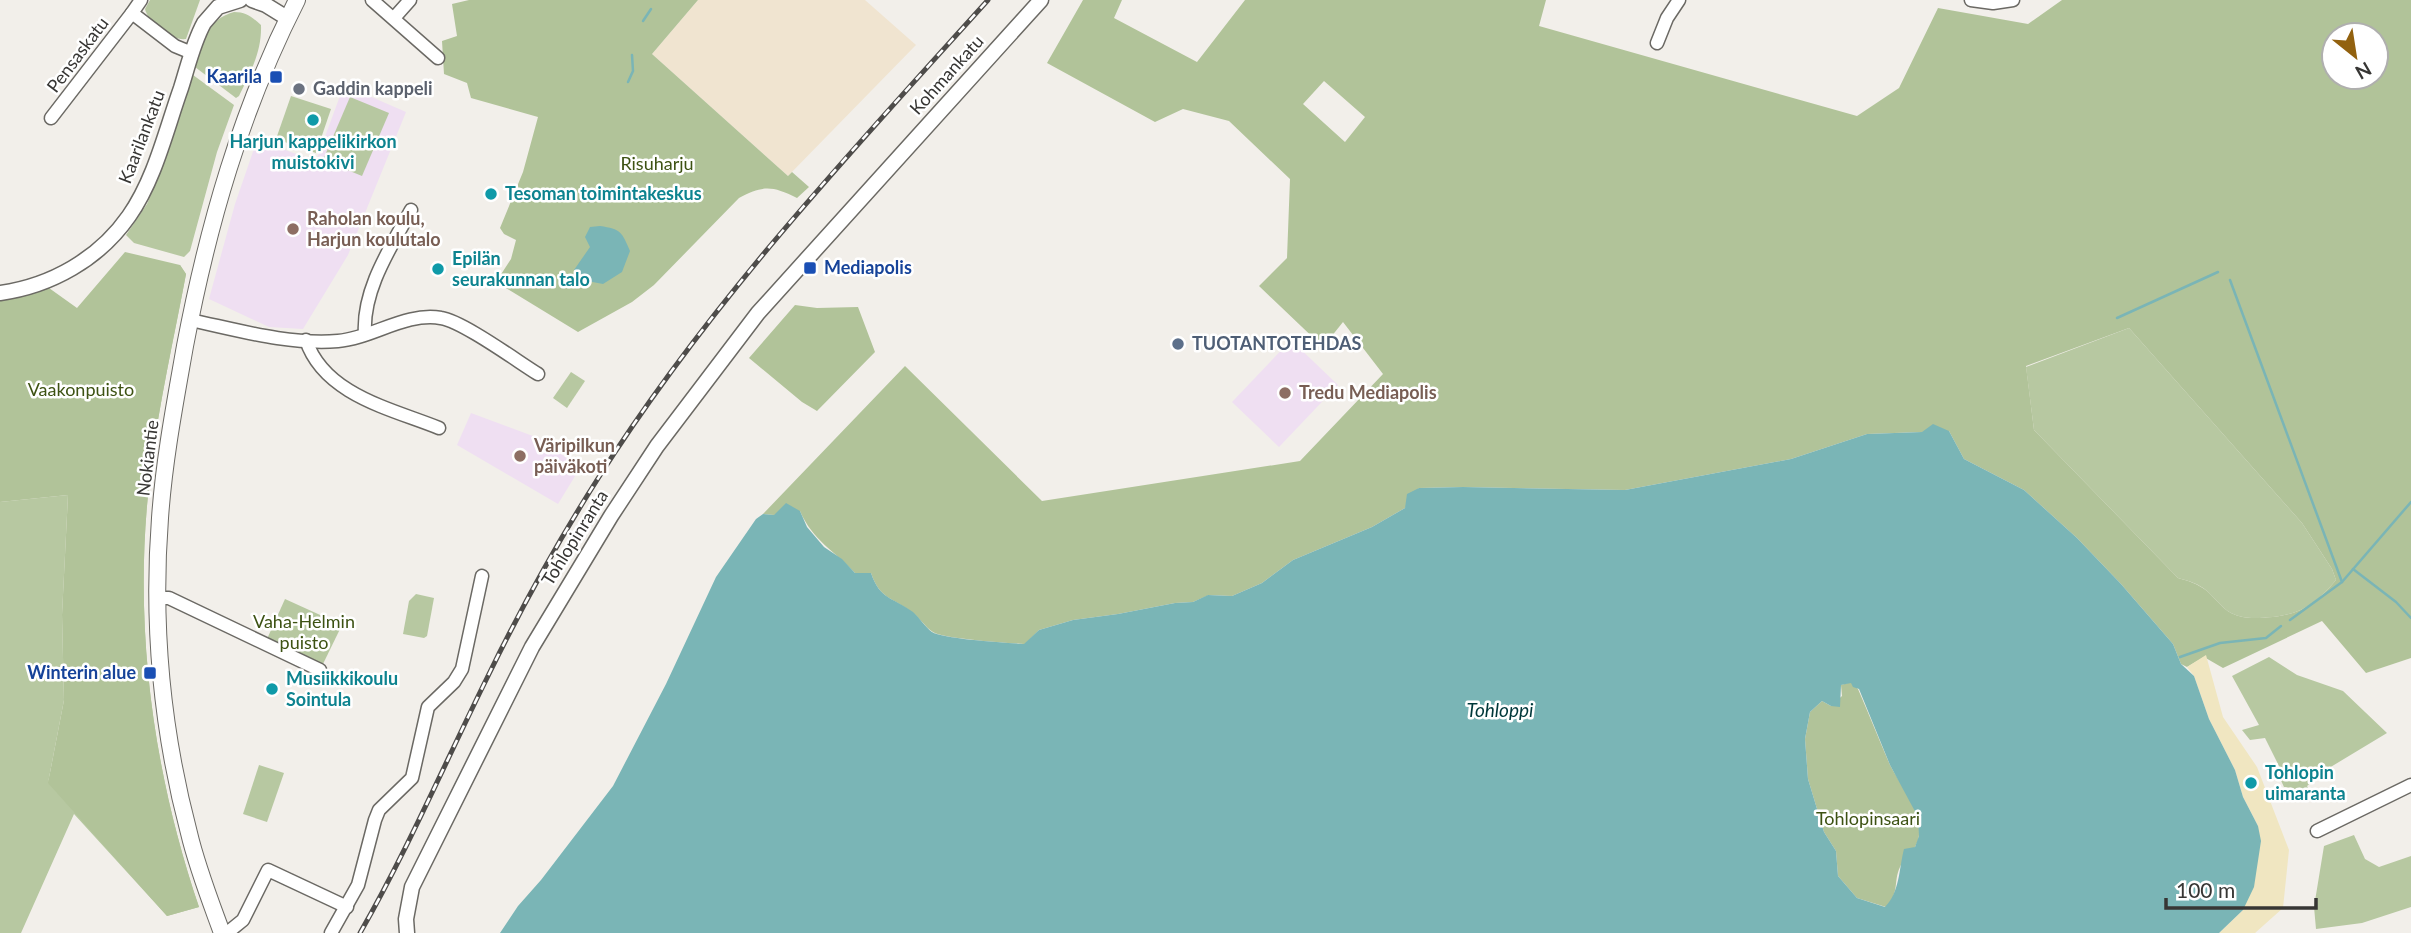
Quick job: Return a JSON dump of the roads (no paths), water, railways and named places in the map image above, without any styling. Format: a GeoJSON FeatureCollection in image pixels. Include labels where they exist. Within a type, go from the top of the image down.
{"type":"FeatureCollection","features":[{"type":"Feature","properties":{"kind":"main road","name":"Nokiantie"},"geometry":{"type":"LineString","coordinates":[[224,933],[188,832],[174,766],[161,672],[158,598],[160,517],[165,468],[190,320],[210,231],[237,139],[297,0]]}},
{"type":"Feature","properties":{"kind":"street","name":"Pensaskatu"},"geometry":{"type":"LineString","coordinates":[[51,118],[141,0]]}},
{"type":"Feature","properties":{"kind":"street"},"geometry":{"type":"LineString","coordinates":[[216,3],[240,0]]}},
{"type":"Feature","properties":{"kind":"street"},"geometry":{"type":"LineString","coordinates":[[252,0],[287,18]]}},
{"type":"Feature","properties":{"kind":"street"},"geometry":{"type":"LineString","coordinates":[[372,0],[438,58]]}},
{"type":"Feature","properties":{"kind":"street"},"geometry":{"type":"LineString","coordinates":[[394,18],[410,0]]}},
{"type":"Feature","properties":{"kind":"street","name":"Kohmankatu"},"geometry":{"type":"LineString","coordinates":[[881,176],[1041,0]]}},
{"type":"Feature","properties":{"kind":"street"},"geometry":{"type":"LineString","coordinates":[[1657,43],[1667,18],[1679,0]]}},
{"type":"Feature","properties":{"kind":"street"},"geometry":{"type":"LineString","coordinates":[[1970,0],[1993,3],[2013,0]]}},
{"type":"Feature","properties":{"kind":"street","name":"Kaarilankatu"},"geometry":{"type":"LineString","coordinates":[[0,293],[43,284],[70,270],[114,235],[129,217],[147,183],[192,53],[204,23],[216,3]]}},
{"type":"Feature","properties":{"kind":"street"},"geometry":{"type":"LineString","coordinates":[[132,13],[178,48],[192,53]]}},
{"type":"Feature","properties":{"kind":"street","name":"Tohlopinranta"},"geometry":{"type":"LineString","coordinates":[[407,933],[407,911],[412,887],[532,646],[611,516],[657,446],[742,333],[881,176]]}},
{"type":"Feature","properties":{"kind":"street"},"geometry":{"type":"LineString","coordinates":[[365,334],[366,313],[372,290],[411,210]]}},
{"type":"Feature","properties":{"kind":"street"},"geometry":{"type":"LineString","coordinates":[[190,320],[258,335],[337,341],[421,317],[443,318],[465,328],[538,374]]}},
{"type":"Feature","properties":{"kind":"street"},"geometry":{"type":"LineString","coordinates":[[306,340],[314,361],[358,396],[439,428]]}},
{"type":"Feature","properties":{"kind":"street"},"geometry":{"type":"LineString","coordinates":[[331,933],[358,885],[379,810],[412,778],[428,707],[454,682],[462,669],[482,576]]}},
{"type":"Feature","properties":{"kind":"street"},"geometry":{"type":"LineString","coordinates":[[158,598],[169,598],[320,670]]}},
{"type":"Feature","properties":{"kind":"street"},"geometry":{"type":"LineString","coordinates":[[2318,831],[2411,785]]}},
{"type":"Feature","properties":{"kind":"street"},"geometry":{"type":"LineString","coordinates":[[224,933],[243,920],[268,870],[347,907]]}},
{"type":"Feature","properties":{"kind":"water"},"geometry":{"type":"Polygon","coordinates":[[[600,226],[620,232],[630,251],[622,272],[603,284],[577,279],[574,270],[590,247],[585,237],[590,227],[600,226]]]}},
{"type":"Feature","properties":{"kind":"water","name":"Tohloppi"},"geometry":{"type":"Polygon","coordinates":[[[1933,424],[1949,431],[1964,459],[2024,490],[2077,538],[2121,584],[2173,644],[2181,664],[2194,676],[2209,719],[2235,770],[2243,797],[2258,826],[2261,841],[2254,887],[2243,910],[2219,933],[500,933],[518,906],[613,786],[666,684],[716,577],[756,519],[763,514],[774,515],[786,503],[800,511],[807,527],[824,547],[842,559],[855,573],[871,573],[883,593],[913,612],[932,632],[962,639],[1024,644],[1039,630],[1073,620],[1193,602],[1208,595],[1232,596],[1262,583],[1293,560],[1372,527],[1405,508],[1407,494],[1419,488],[1625,490],[1791,459],[1867,434],[1922,432],[1933,424]],[[1851,683],[1841,685],[1840,707],[1822,701],[1810,712],[1805,739],[1808,779],[1824,832],[1836,851],[1838,876],[1857,898],[1885,907],[1894,894],[1904,849],[1915,847],[1919,836],[1918,817],[1890,765],[1859,689],[1851,683]]]}},
{"type":"Feature","properties":{"kind":"waterway"},"geometry":{"type":"LineString","coordinates":[[643,21],[651,9]]}},
{"type":"Feature","properties":{"kind":"waterway"},"geometry":{"type":"LineString","coordinates":[[628,82],[633,71],[632,55]]}},
{"type":"Feature","properties":{"kind":"waterway"},"geometry":{"type":"LineString","coordinates":[[2117,318],[2218,272]]}},
{"type":"Feature","properties":{"kind":"waterway"},"geometry":{"type":"LineString","coordinates":[[2230,280],[2342,582]]}},
{"type":"Feature","properties":{"kind":"waterway"},"geometry":{"type":"LineString","coordinates":[[2290,620],[2342,582],[2411,502]]}},
{"type":"Feature","properties":{"kind":"waterway"},"geometry":{"type":"LineString","coordinates":[[2353,569],[2396,602],[2411,618]]}},
{"type":"Feature","properties":{"kind":"waterway"},"geometry":{"type":"LineString","coordinates":[[2180,657],[2220,643],[2266,638],[2281,626]]}},
{"type":"Feature","properties":{"kind":"railway"},"geometry":{"type":"LineString","coordinates":[[360,933],[410,839],[487,678],[553,552],[640,415],[733,291],[782,231],[988,0]]}},
{"type":"Feature","properties":{"kind":"place","name":"Kaarila"},"geometry":{"type":"Point","coordinates":[276,77]}},
{"type":"Feature","properties":{"kind":"place","name":"Gaddin kappeli"},"geometry":{"type":"Point","coordinates":[299,89]}},
{"type":"Feature","properties":{"kind":"place","name":"Harjun kappelikirkon muistokivi"},"geometry":{"type":"Point","coordinates":[313,120]}},
{"type":"Feature","properties":{"kind":"place","name":"Tesoman toimintakeskus"},"geometry":{"type":"Point","coordinates":[491,194]}},
{"type":"Feature","properties":{"kind":"place","name":"Raholan koulu, Harjun koulutalo"},"geometry":{"type":"Point","coordinates":[293,229]}},
{"type":"Feature","properties":{"kind":"place","name":"Mediapolis"},"geometry":{"type":"Point","coordinates":[810,268]}},
{"type":"Feature","properties":{"kind":"place","name":"Epilän seurakunnan talo"},"geometry":{"type":"Point","coordinates":[438,269]}},
{"type":"Feature","properties":{"kind":"place","name":"TUOTANTOTEHDAS"},"geometry":{"type":"Point","coordinates":[1178,344]}},
{"type":"Feature","properties":{"kind":"place","name":"Tredu Mediapolis"},"geometry":{"type":"Point","coordinates":[1285,393]}},
{"type":"Feature","properties":{"kind":"place","name":"Väripilkun päiväkoti"},"geometry":{"type":"Point","coordinates":[520,456]}},
{"type":"Feature","properties":{"kind":"place","name":"Winterin alue"},"geometry":{"type":"Point","coordinates":[150,673]}},
{"type":"Feature","properties":{"kind":"place","name":"Musiikkikoulu Sointula"},"geometry":{"type":"Point","coordinates":[272,689]}},
{"type":"Feature","properties":{"kind":"place","name":"Tohlopin uimaranta"},"geometry":{"type":"Point","coordinates":[2251,783]}},
{"type":"Feature","properties":{"kind":"park label","name":"Risuharju"},"geometry":{"type":"Point","coordinates":[657,164]}},
{"type":"Feature","properties":{"kind":"park label","name":"Vaakonpuisto"},"geometry":{"type":"Point","coordinates":[81,390]}},
{"type":"Feature","properties":{"kind":"park label","name":"Vaha-Helmin puisto"},"geometry":{"type":"Point","coordinates":[304,632]}},
{"type":"Feature","properties":{"kind":"park label","name":"Tohlopinsaari"},"geometry":{"type":"Point","coordinates":[1868,819]}}]}
